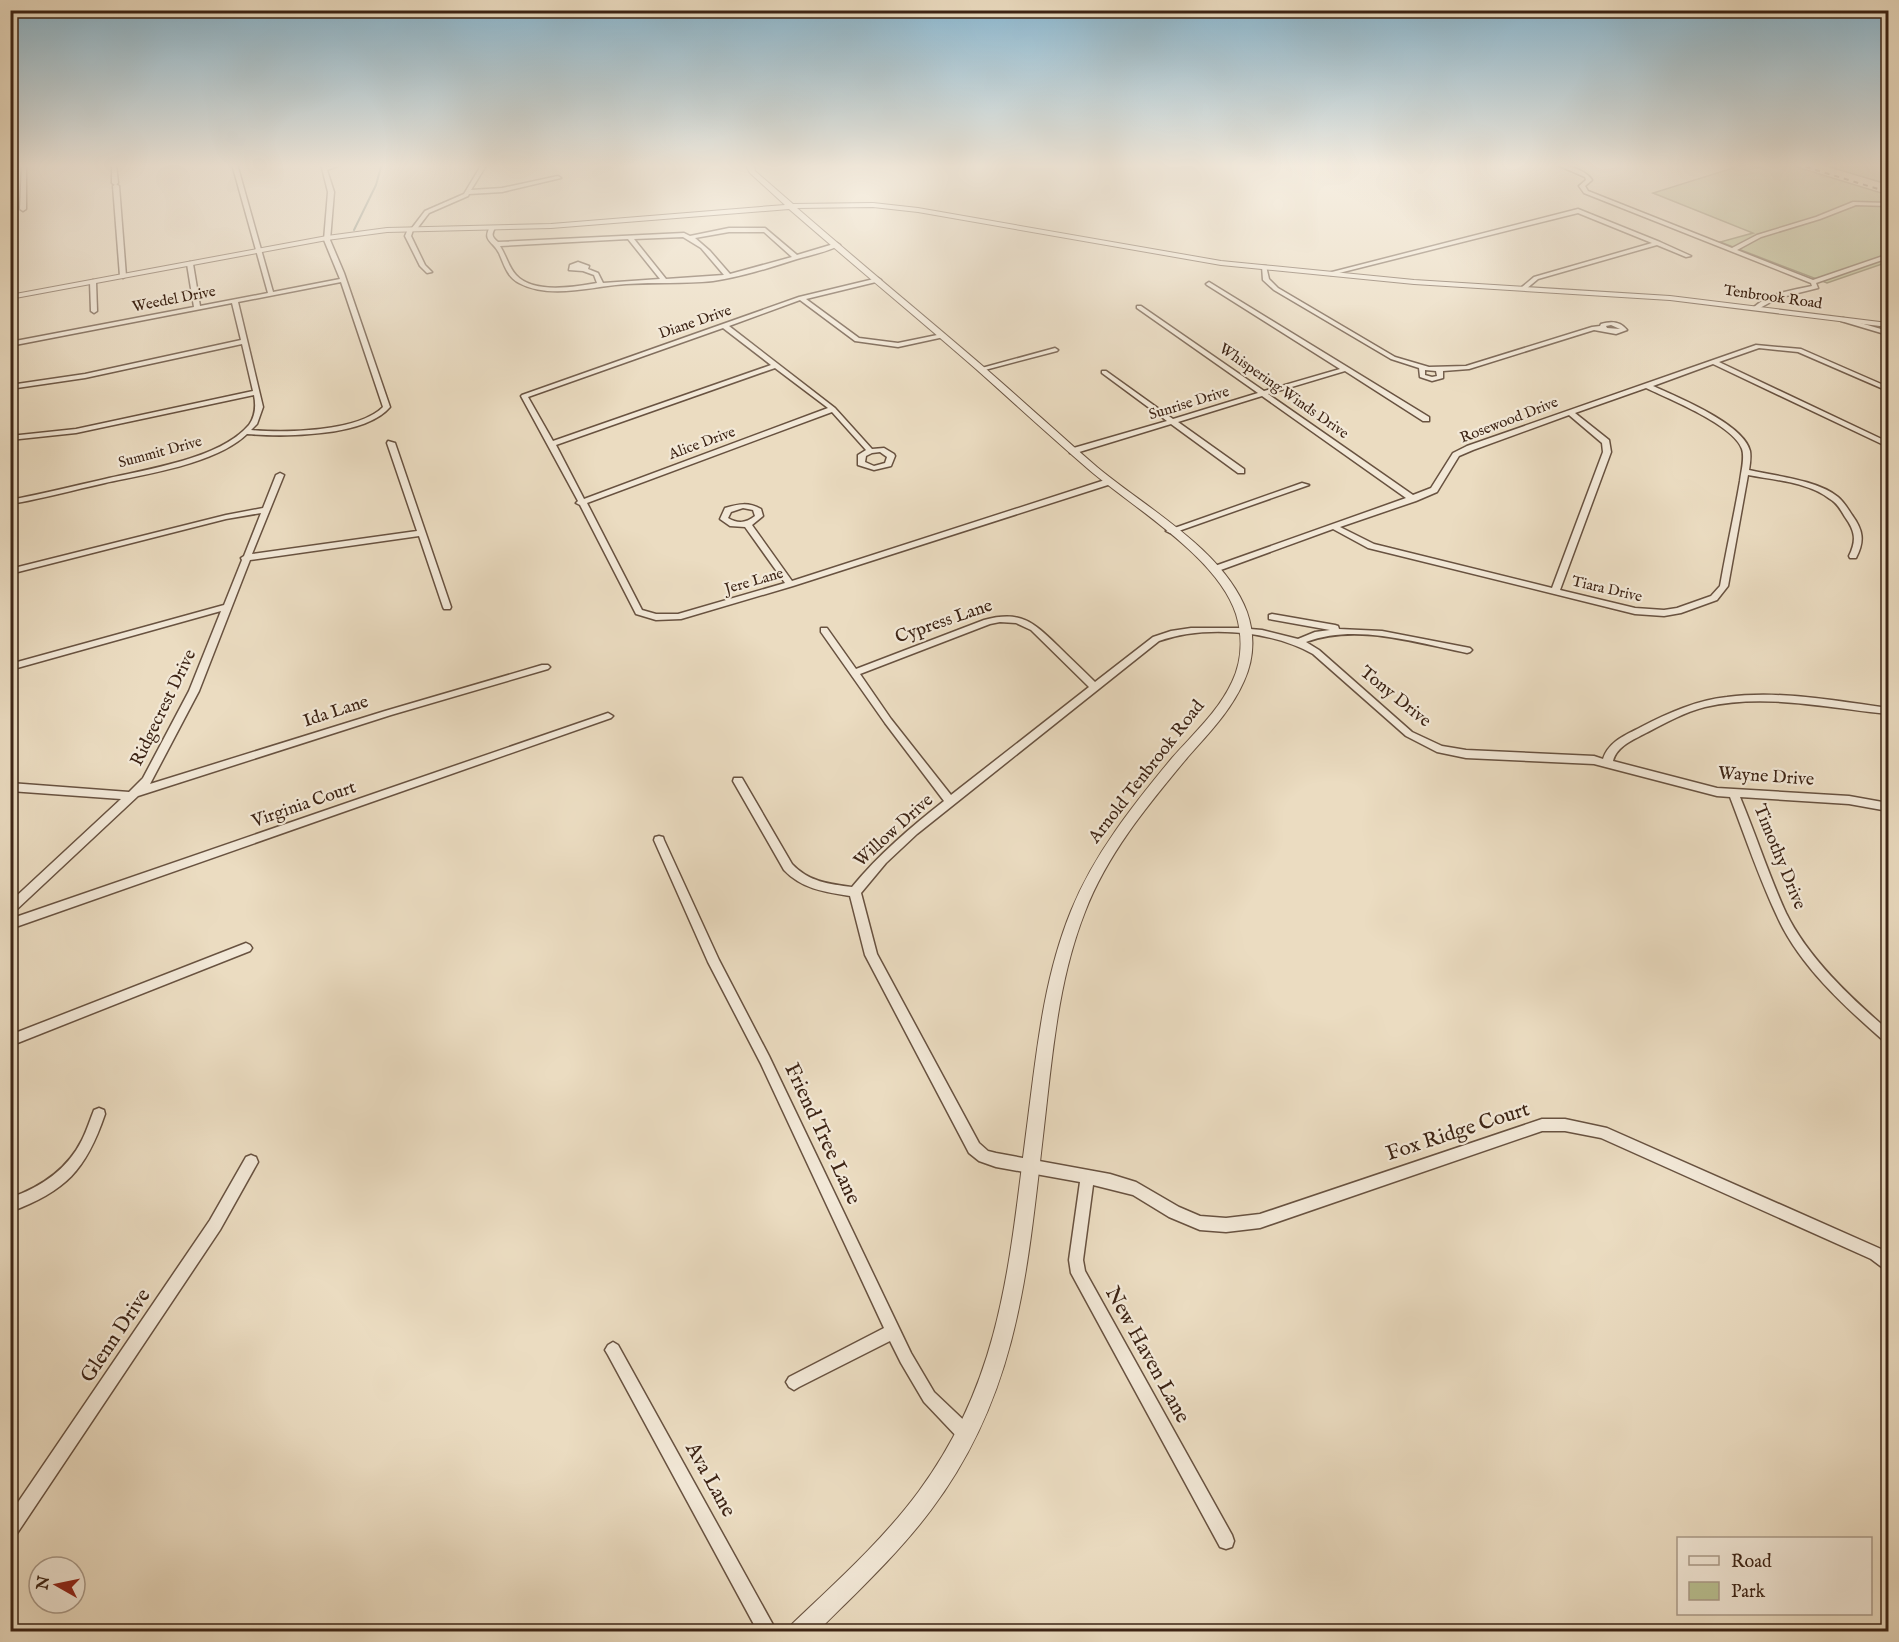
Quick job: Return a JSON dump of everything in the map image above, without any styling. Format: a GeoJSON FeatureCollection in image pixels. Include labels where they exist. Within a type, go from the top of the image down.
{"type":"FeatureCollection","features":[{"type":"Feature","properties":{"kind":"street"},"geometry":{"type":"LineString","coordinates":[[120,241],[123,276]]}},
{"type":"Feature","properties":{"kind":"street"},"geometry":{"type":"LineString","coordinates":[[257,241],[271,294]]}},
{"type":"Feature","properties":{"kind":"street","name":"Tenbrook Road"},"geometry":{"type":"LineString","coordinates":[[10,297],[313,241]]}},
{"type":"Feature","properties":{"kind":"street"},"geometry":{"type":"LineString","coordinates":[[235,301],[259,412],[246,432],[305,433],[367,420],[383,413],[386,404],[328,241]]}},
{"type":"Feature","properties":{"kind":"street"},"geometry":{"type":"LineString","coordinates":[[410,241],[423,266],[429,272]]}},
{"type":"Feature","properties":{"kind":"street"},"geometry":{"type":"LineString","coordinates":[[493,241],[498,244],[572,241]]}},
{"type":"Feature","properties":{"kind":"street"},"geometry":{"type":"LineString","coordinates":[[632,241],[665,280]]}},
{"type":"Feature","properties":{"kind":"street"},"geometry":{"type":"LineString","coordinates":[[696,241],[728,276]]}},
{"type":"Feature","properties":{"kind":"street"},"geometry":{"type":"LineString","coordinates":[[777,241],[795,257]]}},
{"type":"Feature","properties":{"kind":"street","name":"Arnold Tenbrook Road"},"geometry":{"type":"LineString","coordinates":[[800,1632],[872,1562],[912,1517],[966,1434],[993,1374],[1004,1337],[1018,1268],[1050,1011],[1062,956],[1074,919],[1110,847],[1230,697],[1244,666],[1246,633],[1238,605],[1215,569],[1108,482],[832,241]]}},
{"type":"Feature","properties":{"kind":"street","name":"Tenbrook Road"},"geometry":{"type":"LineString","coordinates":[[1098,241],[1206,261],[1421,282],[1659,298],[1888,325]]}},
{"type":"Feature","properties":{"kind":"street"},"geometry":{"type":"LineString","coordinates":[[1331,273],[1460,241]]}},
{"type":"Feature","properties":{"kind":"street"},"geometry":{"type":"LineString","coordinates":[[1652,241],[1688,256]]}},
{"type":"Feature","properties":{"kind":"street"},"geometry":{"type":"LineString","coordinates":[[1708,241],[1813,282],[1888,256]]}},
{"type":"Feature","properties":{"kind":"street"},"geometry":{"type":"LineString","coordinates":[[1732,250],[1750,241]]}},
{"type":"Feature","properties":{"kind":"street"},"geometry":{"type":"LineString","coordinates":[[1524,288],[1536,278],[1658,243]]}},
{"type":"Feature","properties":{"kind":"street"},"geometry":{"type":"LineString","coordinates":[[498,244],[506,265],[516,279],[532,286],[568,289],[728,276],[837,245]]}},
{"type":"Feature","properties":{"kind":"street"},"geometry":{"type":"LineString","coordinates":[[190,264],[197,308]]}},
{"type":"Feature","properties":{"kind":"street"},"geometry":{"type":"LineString","coordinates":[[1264,267],[1266,280],[1276,289],[1394,358],[1422,368],[1422,376],[1432,380],[1442,377],[1439,370],[1467,368],[1590,329],[1604,328]]}},
{"type":"Feature","properties":{"kind":"street"},"geometry":{"type":"LineString","coordinates":[[584,269],[596,274],[601,285]]}},
{"type":"Feature","properties":{"kind":"street","name":"Weedel Drive"},"geometry":{"type":"LineString","coordinates":[[10,344],[343,280]]}},
{"type":"Feature","properties":{"kind":"street","name":"Diane Drive"},"geometry":{"type":"LineString","coordinates":[[524,396],[801,298],[878,280]]}},
{"type":"Feature","properties":{"kind":"street"},"geometry":{"type":"LineString","coordinates":[[93,282],[94,311]]}},
{"type":"Feature","properties":{"kind":"street"},"geometry":{"type":"LineString","coordinates":[[1756,308],[1761,303],[1816,286],[1813,282]]}},
{"type":"Feature","properties":{"kind":"street"},"geometry":{"type":"LineString","coordinates":[[1209,284],[1426,419]]}},
{"type":"Feature","properties":{"kind":"street"},"geometry":{"type":"LineString","coordinates":[[801,298],[857,340],[898,345],[942,336]]}},
{"type":"Feature","properties":{"kind":"street","name":"Whispering Winds Drive"},"geometry":{"type":"LineString","coordinates":[[1139,307],[1413,499]]}},
{"type":"Feature","properties":{"kind":"street"},"geometry":{"type":"LineString","coordinates":[[1843,320],[1888,333]]}},
{"type":"Feature","properties":{"kind":"street"},"geometry":{"type":"LineString","coordinates":[[725,326],[832,409],[870,451]]}},
{"type":"Feature","properties":{"kind":"street"},"geometry":{"type":"LineString","coordinates":[[10,387],[85,376],[243,342]]}},
{"type":"Feature","properties":{"kind":"street","name":"Rosewood Drive"},"geometry":{"type":"LineString","coordinates":[[1215,569],[1434,490],[1456,455],[1569,412],[1758,346],[1799,350],[1888,389]]}},
{"type":"Feature","properties":{"kind":"street"},"geometry":{"type":"LineString","coordinates":[[981,369],[1055,350]]}},
{"type":"Feature","properties":{"kind":"street"},"geometry":{"type":"LineString","coordinates":[[1714,362],[1888,445]]}},
{"type":"Feature","properties":{"kind":"street"},"geometry":{"type":"LineString","coordinates":[[552,444],[777,365]]}},
{"type":"Feature","properties":{"kind":"street","name":"Sunrise Drive"},"geometry":{"type":"LineString","coordinates":[[1073,451],[1346,369]]}},
{"type":"Feature","properties":{"kind":"street"},"geometry":{"type":"LineString","coordinates":[[1104,372],[1241,471]]}},
{"type":"Feature","properties":{"kind":"street","name":"Tiara Drive"},"geometry":{"type":"LineString","coordinates":[[1335,527],[1371,546],[1556,590],[1612,606],[1650,613],[1678,611],[1714,598],[1724,586],[1746,472],[1747,451],[1729,430],[1713,419],[1646,385]]}},
{"type":"Feature","properties":{"kind":"street"},"geometry":{"type":"LineString","coordinates":[[10,438],[85,429],[256,392]]}},
{"type":"Feature","properties":{"kind":"street","name":"Jere Lane"},"geometry":{"type":"LineString","coordinates":[[524,396],[552,444],[580,502],[639,612],[657,618],[678,617],[790,584],[1108,482]]}},
{"type":"Feature","properties":{"kind":"street","name":"Alice Drive"},"geometry":{"type":"LineString","coordinates":[[580,502],[832,409]]}},
{"type":"Feature","properties":{"kind":"street"},"geometry":{"type":"LineString","coordinates":[[1556,590],[1607,452],[1606,442],[1569,412]]}},
{"type":"Feature","properties":{"kind":"street","name":"Summit Drive"},"geometry":{"type":"LineString","coordinates":[[10,502],[186,462],[222,447],[246,432]]}},
{"type":"Feature","properties":{"kind":"street"},"geometry":{"type":"LineString","coordinates":[[391,443],[447,607]]}},
{"type":"Feature","properties":{"kind":"street"},"geometry":{"type":"LineString","coordinates":[[1746,472],[1828,494],[1839,503],[1857,527],[1860,543],[1853,556]]}},
{"type":"Feature","properties":{"kind":"street","name":"Ridgecrest Drive"},"geometry":{"type":"LineString","coordinates":[[10,909],[135,794],[152,772],[194,691],[245,558],[280,475]]}},
{"type":"Feature","properties":{"kind":"street"},"geometry":{"type":"LineString","coordinates":[[1170,531],[1305,485]]}},
{"type":"Feature","properties":{"kind":"street"},"geometry":{"type":"LineString","coordinates":[[10,572],[234,515],[266,510]]}},
{"type":"Feature","properties":{"kind":"street"},"geometry":{"type":"LineString","coordinates":[[747,524],[790,584]]}},
{"type":"Feature","properties":{"kind":"street"},"geometry":{"type":"LineString","coordinates":[[245,558],[422,533]]}},
{"type":"Feature","properties":{"kind":"street"},"geometry":{"type":"LineString","coordinates":[[10,667],[227,607]]}},
{"type":"Feature","properties":{"kind":"street"},"geometry":{"type":"LineString","coordinates":[[1272,617],[1467,650]]}},
{"type":"Feature","properties":{"kind":"street","name":"Cypress Lane"},"geometry":{"type":"LineString","coordinates":[[854,673],[987,622],[1008,618],[1022,621],[1034,628],[1094,687]]}},
{"type":"Feature","properties":{"kind":"street","name":"Willow Drive"},"geometry":{"type":"LineString","coordinates":[[1030,1167],[984,1156],[974,1148],[871,955],[855,892],[877,864],[951,802],[1094,687],[1165,634],[1190,629],[1246,633]]}},
{"type":"Feature","properties":{"kind":"street"},"geometry":{"type":"LineString","coordinates":[[824,630],[888,721],[951,802]]}},
{"type":"Feature","properties":{"kind":"street"},"geometry":{"type":"LineString","coordinates":[[1301,641],[1320,633],[1347,630]]}},
{"type":"Feature","properties":{"kind":"street","name":"Tony Drive"},"geometry":{"type":"LineString","coordinates":[[1246,633],[1301,641],[1316,651],[1409,734],[1440,749],[1486,757],[1579,758],[1607,763]]}},
{"type":"Feature","properties":{"kind":"street","name":"Ida Lane"},"geometry":{"type":"LineString","coordinates":[[135,794],[545,666]]}},
{"type":"Feature","properties":{"kind":"street"},"geometry":{"type":"LineString","coordinates":[[1607,763],[1610,753],[1618,744],[1696,707],[1718,701],[1763,699],[1888,711]]}},
{"type":"Feature","properties":{"kind":"street","name":"Virginia Court"},"geometry":{"type":"LineString","coordinates":[[10,924],[608,716]]}},
{"type":"Feature","properties":{"kind":"street","name":"Wayne Drive"},"geometry":{"type":"LineString","coordinates":[[1607,763],[1734,794],[1848,800],[1888,807]]}},
{"type":"Feature","properties":{"kind":"street"},"geometry":{"type":"LineString","coordinates":[[738,782],[788,867],[797,878],[809,884],[855,892]]}},
{"type":"Feature","properties":{"kind":"street"},"geometry":{"type":"LineString","coordinates":[[10,787],[135,794]]}},
{"type":"Feature","properties":{"kind":"street","name":"Timothy Drive"},"geometry":{"type":"LineString","coordinates":[[1734,794],[1782,916],[1810,960],[1858,1011],[1888,1037]]}},
{"type":"Feature","properties":{"kind":"street","name":"Friend Tree Lane"},"geometry":{"type":"LineString","coordinates":[[658,840],[714,962],[765,1060],[893,1332],[929,1397],[966,1434]]}},
{"type":"Feature","properties":{"kind":"street"},"geometry":{"type":"LineString","coordinates":[[10,1041],[246,948]]}},
{"type":"Feature","properties":{"kind":"street"},"geometry":{"type":"LineString","coordinates":[[10,1204],[30,1198],[55,1182],[78,1162],[91,1139],[99,1114]]}},
{"type":"Feature","properties":{"kind":"street","name":"Fox Ridge Court"},"geometry":{"type":"LineString","coordinates":[[1030,1167],[1088,1177],[1136,1189],[1174,1212],[1200,1223],[1226,1225],[1260,1221],[1542,1125],[1565,1125],[1602,1132],[1876,1254],[1888,1263]]}},
{"type":"Feature","properties":{"kind":"street","name":"Glenn Drive"},"geometry":{"type":"LineString","coordinates":[[10,1529],[209,1234],[251,1162]]}},
{"type":"Feature","properties":{"kind":"street","name":"New Haven Lane"},"geometry":{"type":"LineString","coordinates":[[1088,1177],[1076,1260],[1078,1273],[1226,1542]]}},
{"type":"Feature","properties":{"kind":"street"},"geometry":{"type":"LineString","coordinates":[[794,1382],[893,1332]]}},
{"type":"Feature","properties":{"kind":"street","name":"Ava Lane"},"geometry":{"type":"LineString","coordinates":[[613,1350],[768,1632]]}},
{"type":"Feature","properties":{"kind":"green space"},"geometry":{"type":"Polygon","coordinates":[[[1888,241],[1888,262],[1827,283],[1720,242],[1888,241]]]}}]}
